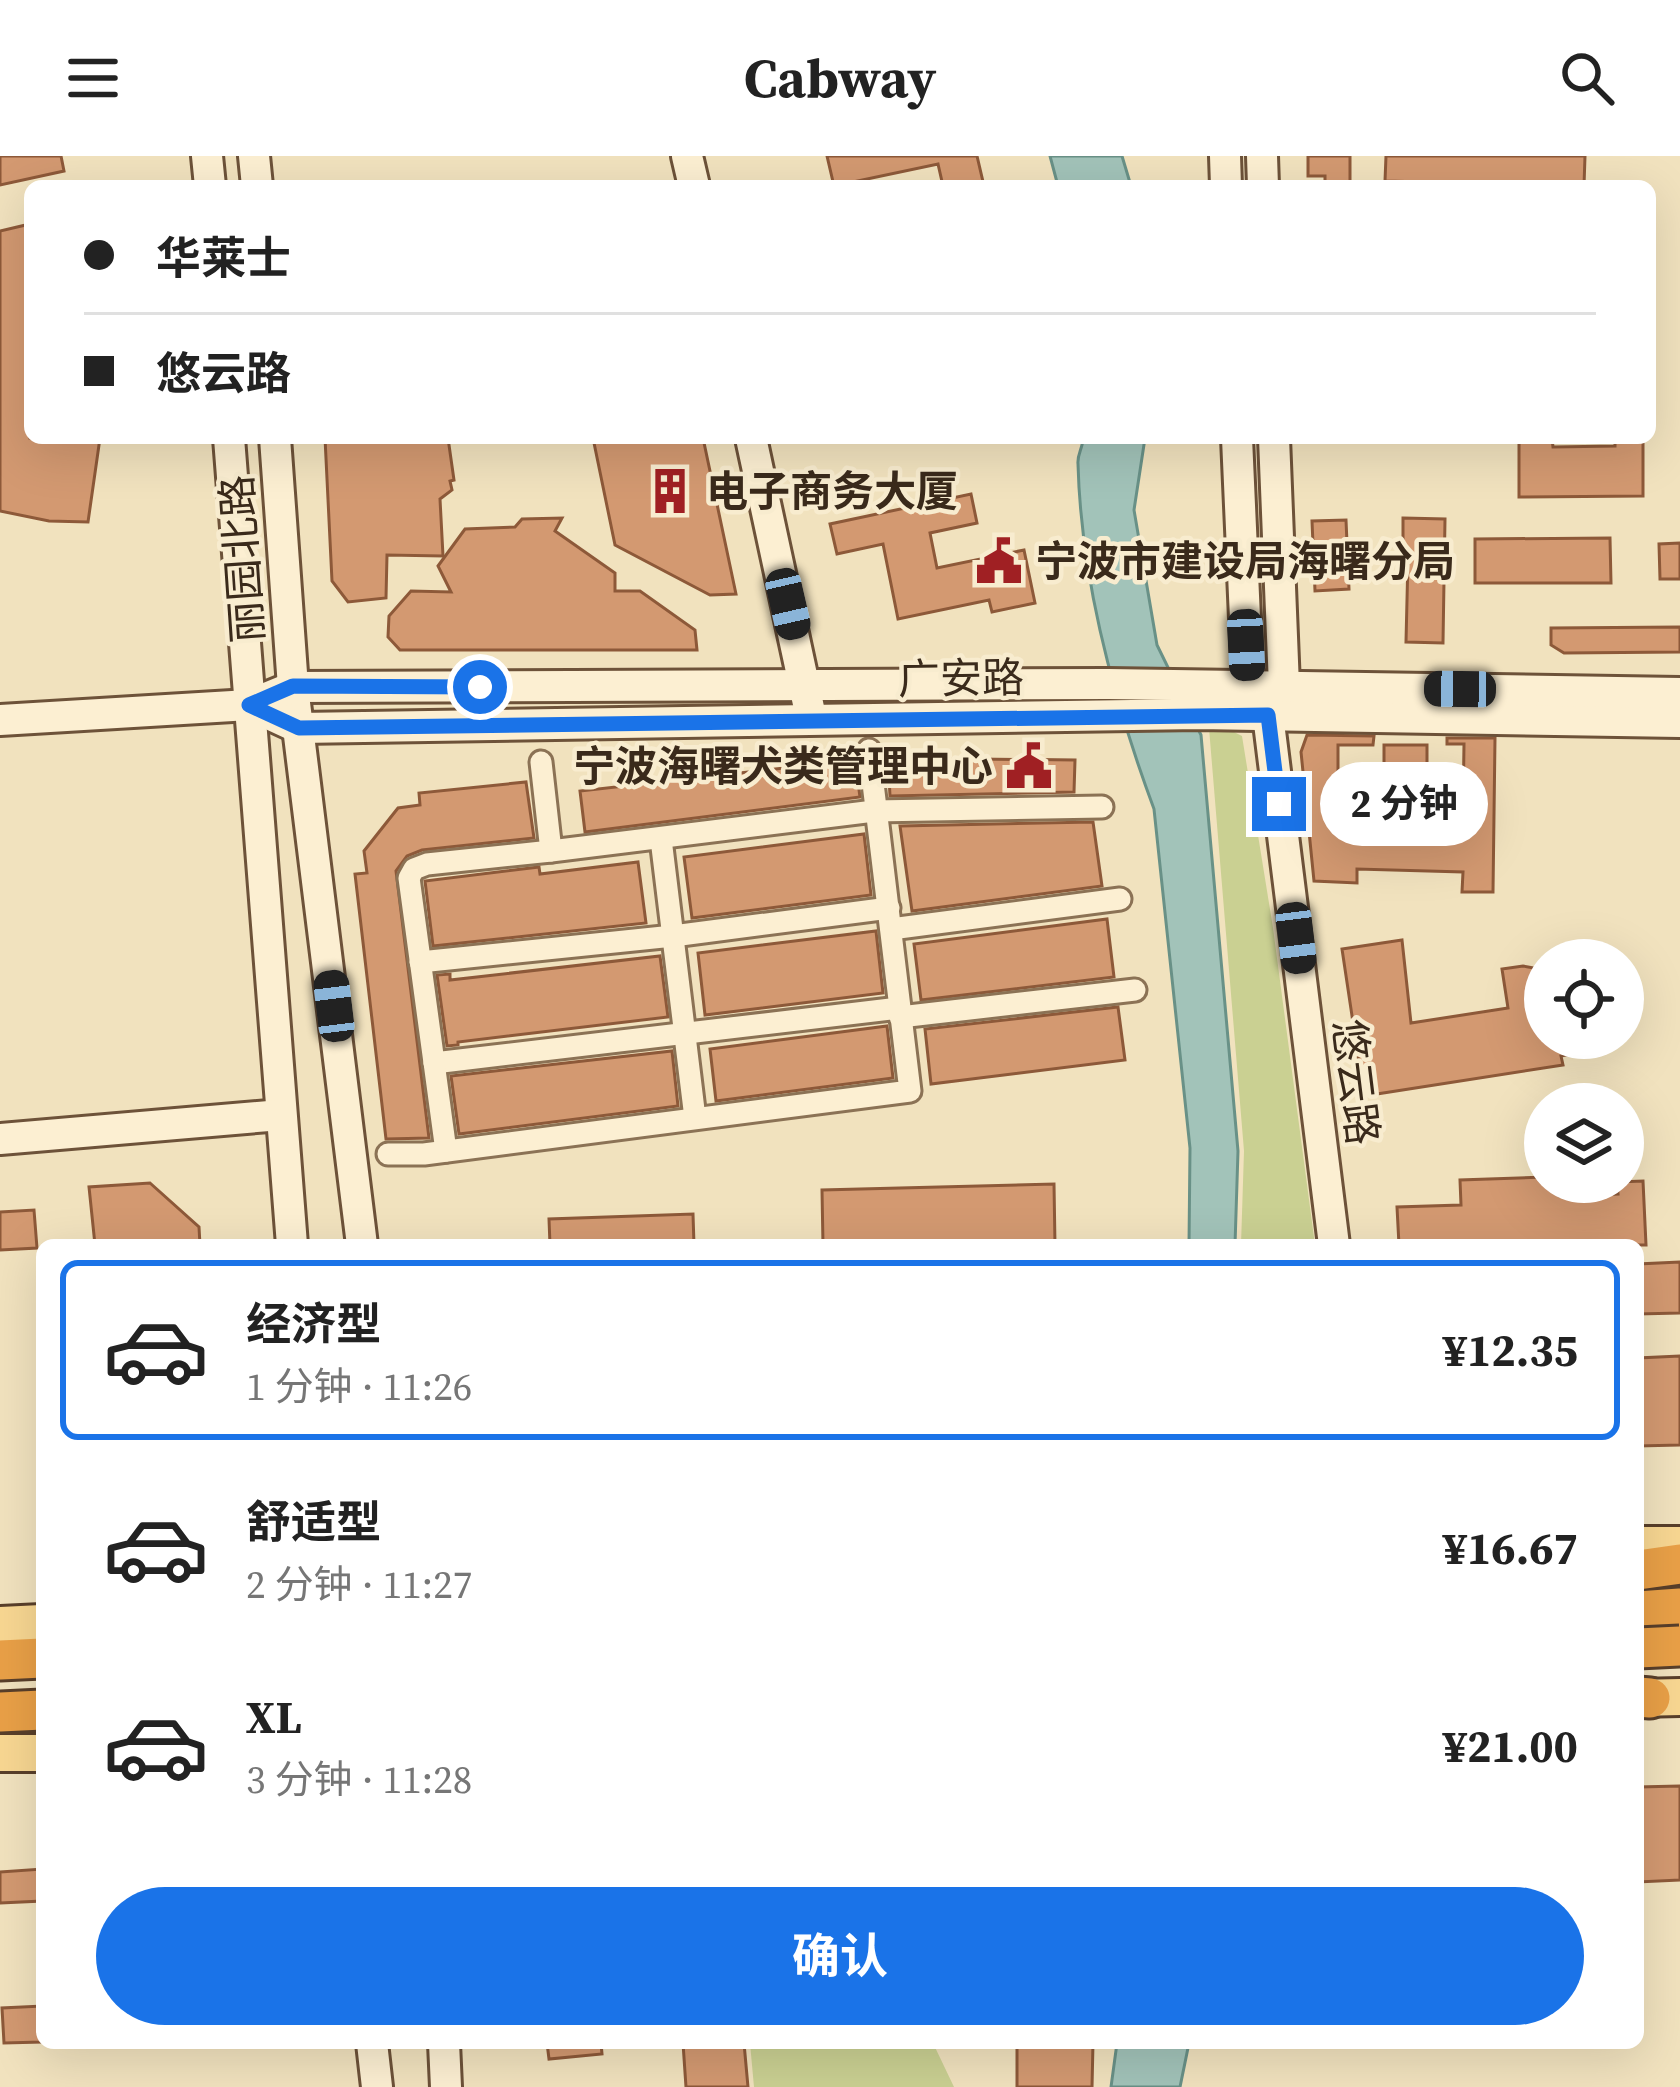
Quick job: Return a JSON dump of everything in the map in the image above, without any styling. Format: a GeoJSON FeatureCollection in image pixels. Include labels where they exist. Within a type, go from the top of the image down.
{"type":"FeatureCollection","features":[{"type":"Feature","properties":{"kind":"highway"},"geometry":{"type":"LineString","coordinates":[[1644,1569],[1680,1564]]}},
{"type":"Feature","properties":{"kind":"highway"},"geometry":{"type":"LineString","coordinates":[[1644,1611],[1680,1608]]}},
{"type":"Feature","properties":{"kind":"highway"},"geometry":{"type":"LineString","coordinates":[[1644,1648],[1680,1646]]}},
{"type":"Feature","properties":{"kind":"highway"},"geometry":{"type":"LineString","coordinates":[[0,1660],[36,1658]]}},
{"type":"Feature","properties":{"kind":"highway"},"geometry":{"type":"LineString","coordinates":[[0,1712],[36,1710]]}},
{"type":"Feature","properties":{"kind":"main road"},"geometry":{"type":"LineString","coordinates":[[1644,1545],[1680,1545]]}},
{"type":"Feature","properties":{"kind":"main road"},"geometry":{"type":"LineString","coordinates":[[0,1625],[36,1623]]}},
{"type":"Feature","properties":{"kind":"main road"},"geometry":{"type":"LineString","coordinates":[[0,1753],[36,1753]]}},
{"type":"Feature","properties":{"kind":"street","name":"丽园北路"},"geometry":{"type":"LineString","coordinates":[[229,444],[291,1239]]}},
{"type":"Feature","properties":{"kind":"street","name":"丽园北路"},"geometry":{"type":"LineString","coordinates":[[275,444],[293,686],[361,1239]]}},
{"type":"Feature","properties":{"kind":"street"},"geometry":{"type":"LineString","coordinates":[[752,444],[811,722]]}},
{"type":"Feature","properties":{"kind":"street"},"geometry":{"type":"LineString","coordinates":[[1237,444],[1248,686]]}},
{"type":"Feature","properties":{"kind":"street"},"geometry":{"type":"LineString","coordinates":[[1268,715],[1284,686],[1274,444]]}},
{"type":"Feature","properties":{"kind":"street","name":"广安路"},"geometry":{"type":"LineString","coordinates":[[0,720],[249,705],[293,686],[1108,684],[1268,715],[1680,722]]}},
{"type":"Feature","properties":{"kind":"street","name":"广安路"},"geometry":{"type":"LineString","coordinates":[[249,705],[299,728],[1114,716],[1248,686],[1680,693]]}},
{"type":"Feature","properties":{"kind":"street","name":"悠云路"},"geometry":{"type":"LineString","coordinates":[[1248,686],[1268,715],[1333,1239]]}},
{"type":"Feature","properties":{"kind":"street"},"geometry":{"type":"LineString","coordinates":[[388,1154],[910,1091],[869,750]]}},
{"type":"Feature","properties":{"kind":"street"},"geometry":{"type":"LineString","coordinates":[[541,762],[551,850]]}},
{"type":"Feature","properties":{"kind":"street"},"geometry":{"type":"LineString","coordinates":[[446,1150],[410,878],[414,869],[874,812],[1102,808]]}},
{"type":"Feature","properties":{"kind":"street"},"geometry":{"type":"LineString","coordinates":[[662,839],[695,1118]]}},
{"type":"Feature","properties":{"kind":"street"},"geometry":{"type":"LineString","coordinates":[[420,962],[1120,899]]}},
{"type":"Feature","properties":{"kind":"street"},"geometry":{"type":"LineString","coordinates":[[434,1063],[685,1033],[1135,991]]}},
{"type":"Feature","properties":{"kind":"street"},"geometry":{"type":"LineString","coordinates":[[0,1138],[280,1114]]}},
{"type":"Feature","properties":{"kind":"street"},"geometry":{"type":"LineString","coordinates":[[373,2049],[377,2087]]}},
{"type":"Feature","properties":{"kind":"street"},"geometry":{"type":"LineString","coordinates":[[444,2049],[446,2087]]}},
{"type":"Feature","properties":{"kind":"green space"},"geometry":{"type":"Polygon","coordinates":[[[1222,726],[1242,736],[1314,1239],[1241,1239],[1244,1151],[1209,728],[1222,726]]]}},
{"type":"Feature","properties":{"kind":"green space"},"geometry":{"type":"Polygon","coordinates":[[[751,2049],[936,2049],[954,2087],[754,2087],[751,2049]]]}},
{"type":"Feature","properties":{"kind":"water"},"geometry":{"type":"Polygon","coordinates":[[[1050,156],[1122,156],[1129,180],[1056,180],[1050,156]]]}},
{"type":"Feature","properties":{"kind":"water"},"geometry":{"type":"Polygon","coordinates":[[[1082,444],[1144,444],[1134,510],[1157,645],[1201,735],[1238,1151],[1235,1239],[1189,1239],[1190,1148],[1154,809],[1113,683],[1093,596],[1078,460],[1082,444]]]}},
{"type":"Feature","properties":{"kind":"water"},"geometry":{"type":"Polygon","coordinates":[[[1116,2049],[1188,2049],[1180,2087],[1111,2087],[1116,2049]]]}},
{"type":"Feature","properties":{"kind":"building"},"geometry":{"type":"Polygon","coordinates":[[[0,156],[61,156],[64,171],[0,185],[0,156]]]}},
{"type":"Feature","properties":{"kind":"building"},"geometry":{"type":"Polygon","coordinates":[[[827,156],[977,156],[983,180],[942,180],[938,164],[862,180],[833,180],[827,156]]]}},
{"type":"Feature","properties":{"kind":"building"},"geometry":{"type":"Polygon","coordinates":[[[1308,156],[1350,156],[1350,180],[1308,176],[1308,156]]]}},
{"type":"Feature","properties":{"kind":"building"},"geometry":{"type":"Polygon","coordinates":[[[1386,156],[1585,156],[1584,180],[1385,180],[1386,156]]]}},
{"type":"Feature","properties":{"kind":"building"},"geometry":{"type":"Polygon","coordinates":[[[24,225],[24,444],[99,444],[88,522],[49,521],[0,511],[0,231],[24,225]]]}},
{"type":"Feature","properties":{"kind":"building"},"geometry":{"type":"Polygon","coordinates":[[[325,444],[449,444],[454,480],[450,481],[452,490],[440,499],[443,556],[387,555],[386,598],[348,602],[332,581],[325,444]]]}},
{"type":"Feature","properties":{"kind":"building","name":"电子商务大厦"},"geometry":{"type":"Polygon","coordinates":[[[594,444],[704,444],[736,594],[710,595],[615,545],[594,444]]]}},
{"type":"Feature","properties":{"kind":"building"},"geometry":{"type":"Polygon","coordinates":[[[1519,444],[1643,444],[1643,496],[1519,497],[1519,444]]]}},
{"type":"Feature","properties":{"kind":"building","name":"宁波市建设局海曙分局"},"geometry":{"type":"Polygon","coordinates":[[[971,494],[977,523],[930,533],[937,568],[1024,550],[1035,603],[992,612],[989,600],[898,619],[883,544],[837,554],[830,524],[971,494]]]}},
{"type":"Feature","properties":{"kind":"building"},"geometry":{"type":"Polygon","coordinates":[[[562,518],[555,531],[615,573],[615,591],[640,591],[695,630],[697,650],[400,650],[388,637],[389,616],[411,591],[451,592],[438,566],[465,529],[515,527],[522,519],[562,518]]]}},
{"type":"Feature","properties":{"kind":"building"},"geometry":{"type":"Polygon","coordinates":[[[1403,518],[1445,519],[1443,643],[1406,642],[1408,558],[1403,557],[1403,518]]]}},
{"type":"Feature","properties":{"kind":"building"},"geometry":{"type":"Polygon","coordinates":[[[1346,520],[1349,589],[1315,591],[1312,521],[1346,520]]]}},
{"type":"Feature","properties":{"kind":"building"},"geometry":{"type":"Polygon","coordinates":[[[1610,538],[1611,583],[1475,583],[1475,539],[1610,538]]]}},
{"type":"Feature","properties":{"kind":"building"},"geometry":{"type":"Polygon","coordinates":[[[1680,543],[1680,579],[1660,579],[1659,544],[1680,543]]]}},
{"type":"Feature","properties":{"kind":"building"},"geometry":{"type":"Polygon","coordinates":[[[1680,627],[1680,652],[1564,653],[1551,645],[1551,628],[1680,627]]]}},
{"type":"Feature","properties":{"kind":"building"},"geometry":{"type":"Polygon","coordinates":[[[1307,735],[1374,736],[1373,745],[1338,745],[1338,802],[1362,802],[1362,810],[1463,814],[1464,744],[1447,744],[1447,738],[1495,738],[1493,892],[1462,892],[1463,872],[1357,869],[1357,883],[1314,881],[1301,752],[1307,735]]]}},
{"type":"Feature","properties":{"kind":"building"},"geometry":{"type":"Polygon","coordinates":[[[1384,745],[1427,745],[1427,767],[1384,768],[1384,745]]]}},
{"type":"Feature","properties":{"kind":"building"},"geometry":{"type":"Polygon","coordinates":[[[888,758],[1075,760],[1074,792],[890,796],[888,758]]]}},
{"type":"Feature","properties":{"kind":"building"},"geometry":{"type":"Polygon","coordinates":[[[855,760],[860,797],[585,832],[580,791],[855,760]]]}},
{"type":"Feature","properties":{"kind":"building"},"geometry":{"type":"Polygon","coordinates":[[[526,782],[534,838],[422,850],[407,856],[396,871],[429,1138],[386,1139],[355,874],[367,873],[364,851],[398,808],[420,805],[419,793],[526,782]]]}},
{"type":"Feature","properties":{"kind":"building"},"geometry":{"type":"Polygon","coordinates":[[[1093,822],[1102,886],[912,911],[900,826],[1093,822]]]}},
{"type":"Feature","properties":{"kind":"building"},"geometry":{"type":"Polygon","coordinates":[[[864,834],[871,895],[692,918],[684,857],[864,834]]]}},
{"type":"Feature","properties":{"kind":"building"},"geometry":{"type":"Polygon","coordinates":[[[638,862],[646,923],[433,946],[425,881],[539,867],[540,874],[638,862]]]}},
{"type":"Feature","properties":{"kind":"building"},"geometry":{"type":"Polygon","coordinates":[[[1107,919],[1114,977],[921,1000],[914,944],[1107,919]]]}},
{"type":"Feature","properties":{"kind":"building"},"geometry":{"type":"Polygon","coordinates":[[[876,931],[883,993],[705,1015],[698,953],[876,931]]]}},
{"type":"Feature","properties":{"kind":"building"},"geometry":{"type":"Polygon","coordinates":[[[1402,940],[1411,1023],[1508,1008],[1502,969],[1524,966],[1524,1059],[1562,1059],[1563,1065],[1364,1096],[1342,949],[1402,940]]]}},
{"type":"Feature","properties":{"kind":"building"},"geometry":{"type":"Polygon","coordinates":[[[660,956],[668,1017],[447,1046],[437,975],[450,974],[450,980],[660,956]]]}},
{"type":"Feature","properties":{"kind":"building"},"geometry":{"type":"Polygon","coordinates":[[[1118,1007],[1125,1060],[931,1084],[925,1029],[1118,1007]]]}},
{"type":"Feature","properties":{"kind":"building"},"geometry":{"type":"Polygon","coordinates":[[[887,1026],[893,1078],[716,1101],[710,1049],[887,1026]]]}},
{"type":"Feature","properties":{"kind":"building"},"geometry":{"type":"Polygon","coordinates":[[[672,1051],[678,1106],[459,1134],[451,1076],[672,1051]]]}},
{"type":"Feature","properties":{"kind":"building"},"geometry":{"type":"Polygon","coordinates":[[[1524,1178],[1524,1203],[1644,1202],[1646,1245],[1644,1239],[1399,1239],[1397,1207],[1461,1205],[1460,1180],[1524,1178]]]}},
{"type":"Feature","properties":{"kind":"building"},"geometry":{"type":"Polygon","coordinates":[[[150,1183],[199,1227],[200,1239],[94,1239],[89,1187],[150,1183]]]}},
{"type":"Feature","properties":{"kind":"building"},"geometry":{"type":"Polygon","coordinates":[[[1054,1184],[1055,1239],[823,1239],[822,1190],[1054,1184]]]}},
{"type":"Feature","properties":{"kind":"building"},"geometry":{"type":"Polygon","coordinates":[[[34,1210],[36,1248],[0,1250],[0,1212],[34,1210]]]}},
{"type":"Feature","properties":{"kind":"building"},"geometry":{"type":"Polygon","coordinates":[[[693,1214],[694,1239],[550,1239],[549,1219],[693,1214]]]}},
{"type":"Feature","properties":{"kind":"building"},"geometry":{"type":"Polygon","coordinates":[[[1680,1262],[1680,1313],[1644,1314],[1644,1264],[1680,1262]]]}},
{"type":"Feature","properties":{"kind":"building"},"geometry":{"type":"Polygon","coordinates":[[[1680,1356],[1680,1445],[1644,1446],[1644,1358],[1680,1356]]]}},
{"type":"Feature","properties":{"kind":"building"},"geometry":{"type":"Polygon","coordinates":[[[1680,1786],[1680,1880],[1644,1882],[1644,1787],[1680,1786]]]}},
{"type":"Feature","properties":{"kind":"building"},"geometry":{"type":"Polygon","coordinates":[[[36,1869],[36,1901],[0,1903],[0,1872],[36,1869]]]}},
{"type":"Feature","properties":{"kind":"building"},"geometry":{"type":"Polygon","coordinates":[[[36,2006],[36,2042],[4,2043],[2,2008],[36,2006]]]}},
{"type":"Feature","properties":{"kind":"building"},"geometry":{"type":"Polygon","coordinates":[[[548,2049],[602,2049],[602,2054],[549,2059],[548,2049]]]}},
{"type":"Feature","properties":{"kind":"building"},"geometry":{"type":"Polygon","coordinates":[[[683,2049],[745,2049],[748,2087],[686,2087],[683,2049]]]}},
{"type":"Feature","properties":{"kind":"building"},"geometry":{"type":"Polygon","coordinates":[[[1017,2049],[1093,2049],[1092,2087],[1017,2087],[1017,2049]]]}},
{"type":"Feature","properties":{"kind":"place","name":"电子商务大厦"},"geometry":{"type":"Point","coordinates":[670,491]}},
{"type":"Feature","properties":{"kind":"place","name":"宁波市建设局海曙分局"},"geometry":{"type":"Point","coordinates":[999,561]}},
{"type":"Feature","properties":{"kind":"place","name":"宁波海曙犬类管理中心"},"geometry":{"type":"Point","coordinates":[1029,766]}},
{"type":"Feature","properties":{"kind":"route"},"geometry":{"type":"LineString","coordinates":[[480,687],[293,686],[249,705],[299,728],[1268,715],[1279,804]]}}]}
